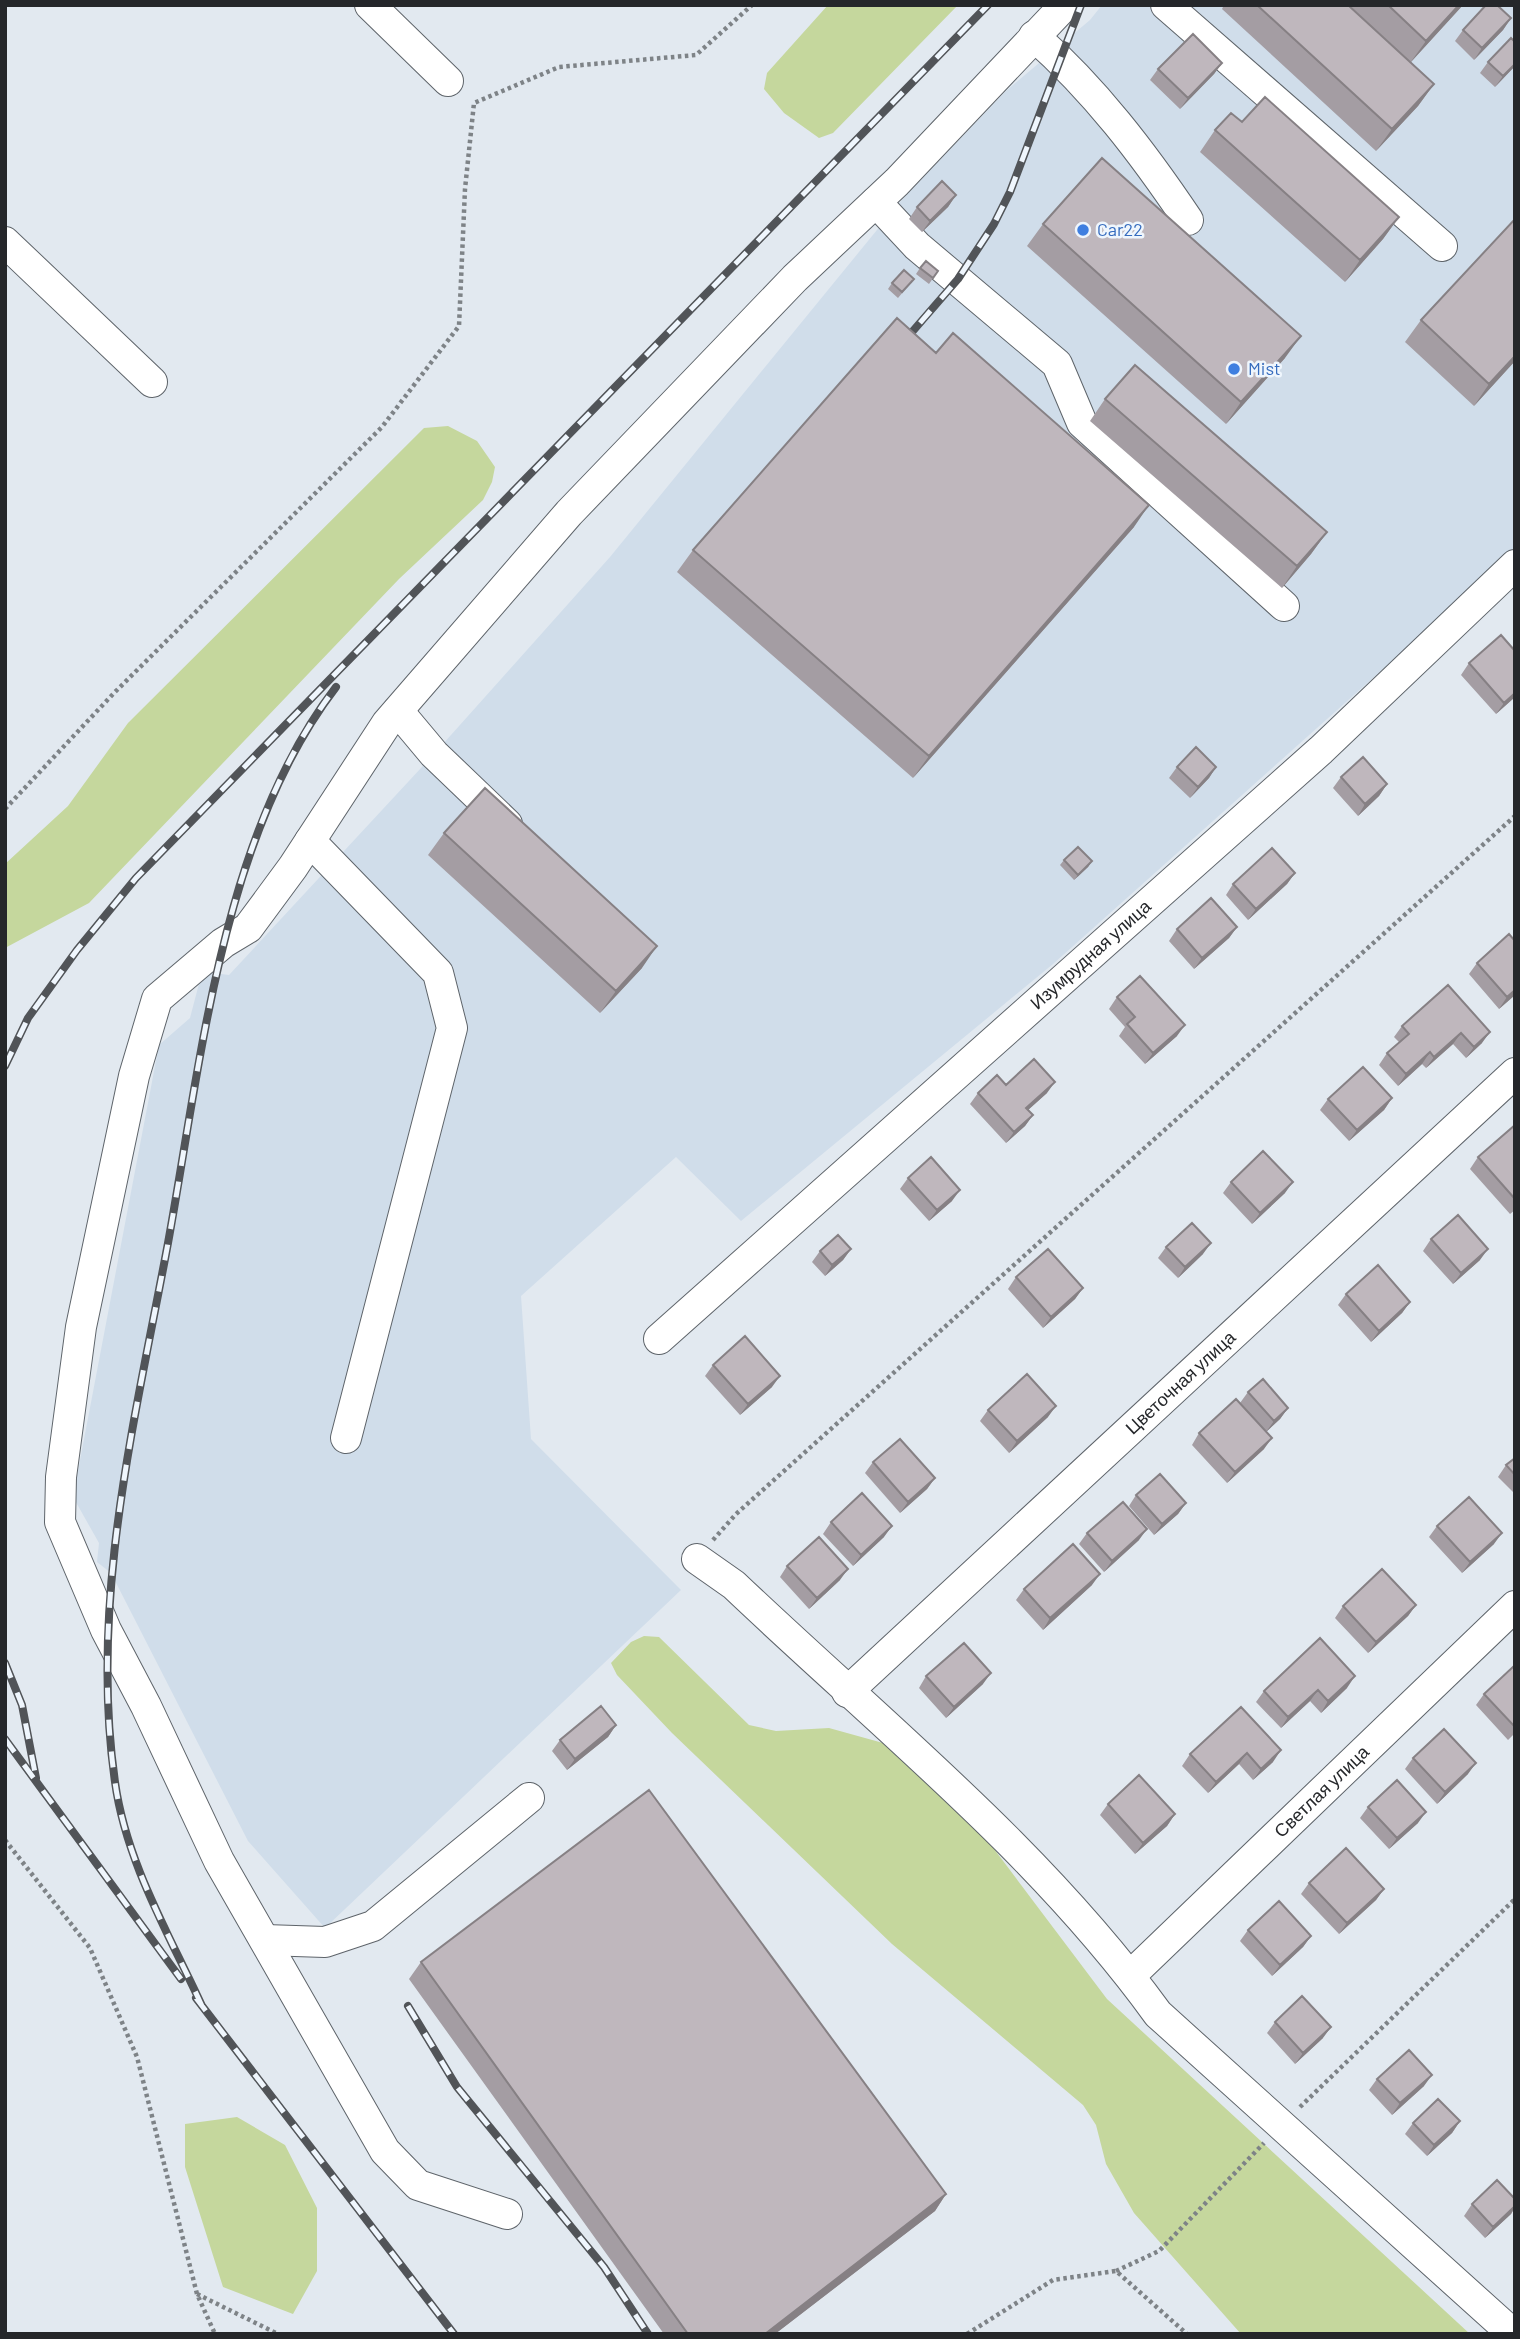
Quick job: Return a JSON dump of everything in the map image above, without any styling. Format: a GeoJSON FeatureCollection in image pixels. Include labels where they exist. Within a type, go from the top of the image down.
{"type":"FeatureCollection","features":[{"type":"Feature","properties":{"kind":"street"},"geometry":{"type":"LineString","coordinates":[[370,5],[448,81]]}},
{"type":"Feature","properties":{"kind":"street"},"geometry":{"type":"LineString","coordinates":[[508,2214],[418,2185],[385,2151],[219,1861],[146,1706],[106,1630],[60,1522],[61,1477],[81,1327],[134,1076],[157,999],[223,943],[248,928],[398,711],[569,513],[795,278],[876,202],[1065,5]]}},
{"type":"Feature","properties":{"kind":"street"},"geometry":{"type":"LineString","coordinates":[[1166,5],[1442,246]]}},
{"type":"Feature","properties":{"kind":"street"},"geometry":{"type":"LineString","coordinates":[[1034,36],[1075,72],[1149,162],[1188,220]]}},
{"type":"Feature","properties":{"kind":"street"},"geometry":{"type":"LineString","coordinates":[[876,202],[917,246],[1057,364],[1082,422],[1284,607]]}},
{"type":"Feature","properties":{"kind":"street"},"geometry":{"type":"LineString","coordinates":[[5,242],[152,382]]}},
{"type":"Feature","properties":{"kind":"street","name":"Изумрудная улица"},"geometry":{"type":"LineString","coordinates":[[659,1339],[1321,750],[1515,565]]}},
{"type":"Feature","properties":{"kind":"street"},"geometry":{"type":"LineString","coordinates":[[398,711],[434,754],[532,847]]}},
{"type":"Feature","properties":{"kind":"street"},"geometry":{"type":"LineString","coordinates":[[310,841],[438,973],[452,1028],[346,1438]]}},
{"type":"Feature","properties":{"kind":"street","name":"Цветочная улица"},"geometry":{"type":"LineString","coordinates":[[846,1692],[1515,1073]]}},
{"type":"Feature","properties":{"kind":"street"},"geometry":{"type":"LineString","coordinates":[[696,1559],[734,1585],[846,1692],[986,1817],[1130,1976],[1158,2014],[1513,2334]]}},
{"type":"Feature","properties":{"kind":"street","name":"Светлая улица"},"geometry":{"type":"LineString","coordinates":[[1130,1976],[1515,1606]]}},
{"type":"Feature","properties":{"kind":"street"},"geometry":{"type":"LineString","coordinates":[[265,1940],[326,1942],[373,1926],[529,1798]]}},
{"type":"Feature","properties":{"kind":"path"},"geometry":{"type":"LineString","coordinates":[[5,808],[114,693],[382,427],[459,326],[465,189],[474,103],[559,67],[696,55],[752,5]]}},
{"type":"Feature","properties":{"kind":"path"},"geometry":{"type":"LineString","coordinates":[[696,1559],[736,1514],[1515,816]]}},
{"type":"Feature","properties":{"kind":"path"},"geometry":{"type":"LineString","coordinates":[[5,1840],[90,1948],[136,2057],[197,2294],[215,2334]]}},
{"type":"Feature","properties":{"kind":"path"},"geometry":{"type":"LineString","coordinates":[[967,2334],[1053,2280],[1116,2272],[1159,2251],[1281,2126],[1515,1899]]}},
{"type":"Feature","properties":{"kind":"path"},"geometry":{"type":"LineString","coordinates":[[1116,2272],[1187,2334]]}},
{"type":"Feature","properties":{"kind":"path"},"geometry":{"type":"LineString","coordinates":[[197,2294],[278,2334]]}},
{"type":"Feature","properties":{"kind":"shaded area"},"geometry":{"type":"Polygon","coordinates":[[[1102,5],[1515,5],[1515,551],[1053,964],[741,1221],[676,1157],[521,1296],[531,1439],[681,1590],[325,1928],[248,1841],[111,1573],[97,1562],[99,1543],[73,1497],[159,1045],[190,1018],[201,976],[206,972],[229,975],[434,754],[610,557],[899,203],[1006,91],[1090,20],[1102,5]]]}},
{"type":"Feature","properties":{"kind":"green space"},"geometry":{"type":"Polygon","coordinates":[[[828,5],[958,5],[833,133],[819,138],[784,113],[764,89],[767,73],[828,5]]]}},
{"type":"Feature","properties":{"kind":"green space"},"geometry":{"type":"Polygon","coordinates":[[[448,426],[477,441],[495,467],[492,482],[483,500],[399,579],[89,903],[5,948],[5,864],[68,806],[128,723],[424,428],[448,426]]]}},
{"type":"Feature","properties":{"kind":"green space"},"geometry":{"type":"Polygon","coordinates":[[[644,1636],[659,1637],[749,1725],[776,1731],[829,1728],[883,1743],[924,1775],[982,1833],[1107,1999],[1470,2334],[1241,2334],[1134,2213],[1106,2164],[1096,2125],[1083,2105],[892,1944],[672,1733],[617,1675],[611,1663],[631,1642],[644,1636]]]}},
{"type":"Feature","properties":{"kind":"green space"},"geometry":{"type":"Polygon","coordinates":[[[237,2117],[285,2145],[317,2208],[317,2271],[293,2314],[223,2287],[185,2167],[185,2124],[237,2117]]]}},
{"type":"Feature","properties":{"kind":"building"},"geometry":{"type":"Polygon","coordinates":[[[1257,5],[1348,5],[1434,84],[1392,129],[1257,5]]]}},
{"type":"Feature","properties":{"kind":"building"},"geometry":{"type":"Polygon","coordinates":[[[1388,5],[1459,5],[1426,41],[1388,5]]]}},
{"type":"Feature","properties":{"kind":"building"},"geometry":{"type":"Polygon","coordinates":[[[1486,5],[1497,5],[1511,18],[1482,48],[1463,30],[1486,5]]]}},
{"type":"Feature","properties":{"kind":"building"},"geometry":{"type":"Polygon","coordinates":[[[1193,34],[1222,63],[1188,98],[1158,69],[1193,34]]]}},
{"type":"Feature","properties":{"kind":"building"},"geometry":{"type":"Polygon","coordinates":[[[1511,38],[1515,42],[1515,64],[1503,76],[1488,62],[1511,38]]]}},
{"type":"Feature","properties":{"kind":"building"},"geometry":{"type":"Polygon","coordinates":[[[1265,97],[1399,217],[1360,260],[1215,130],[1231,113],[1242,122],[1265,97]]]}},
{"type":"Feature","properties":{"kind":"building"},"geometry":{"type":"Polygon","coordinates":[[[1102,158],[1301,336],[1241,402],[1043,224],[1102,158]]]}},
{"type":"Feature","properties":{"kind":"building"},"geometry":{"type":"Polygon","coordinates":[[[942,181],[956,195],[930,221],[917,207],[942,181]]]}},
{"type":"Feature","properties":{"kind":"building"},"geometry":{"type":"Polygon","coordinates":[[[1515,219],[1515,356],[1489,384],[1421,320],[1515,219]]]}},
{"type":"Feature","properties":{"kind":"building"},"geometry":{"type":"Polygon","coordinates":[[[926,261],[938,271],[933,278],[920,268],[926,261]]]}},
{"type":"Feature","properties":{"kind":"building"},"geometry":{"type":"Polygon","coordinates":[[[904,270],[914,279],[902,292],[892,283],[904,270]]]}},
{"type":"Feature","properties":{"kind":"building"},"geometry":{"type":"Polygon","coordinates":[[[897,318],[936,353],[953,333],[1149,505],[929,756],[693,550],[897,318]]]}},
{"type":"Feature","properties":{"kind":"building"},"geometry":{"type":"Polygon","coordinates":[[[1135,365],[1327,532],[1297,566],[1105,399],[1135,365]]]}},
{"type":"Feature","properties":{"kind":"building"},"geometry":{"type":"Polygon","coordinates":[[[1501,635],[1515,651],[1515,693],[1504,703],[1469,663],[1501,635]]]}},
{"type":"Feature","properties":{"kind":"building"},"geometry":{"type":"Polygon","coordinates":[[[1196,747],[1216,767],[1198,787],[1177,767],[1196,747]]]}},
{"type":"Feature","properties":{"kind":"building"},"geometry":{"type":"Polygon","coordinates":[[[1363,757],[1387,784],[1365,804],[1341,777],[1363,757]]]}},
{"type":"Feature","properties":{"kind":"building"},"geometry":{"type":"Polygon","coordinates":[[[485,788],[657,946],[616,991],[444,833],[485,788]]]}},
{"type":"Feature","properties":{"kind":"building"},"geometry":{"type":"Polygon","coordinates":[[[1078,847],[1092,861],[1078,875],[1064,860],[1078,847]]]}},
{"type":"Feature","properties":{"kind":"building"},"geometry":{"type":"Polygon","coordinates":[[[1272,848],[1295,873],[1256,909],[1233,884],[1272,848]]]}},
{"type":"Feature","properties":{"kind":"building"},"geometry":{"type":"Polygon","coordinates":[[[1211,898],[1237,927],[1202,958],[1177,929],[1211,898]]]}},
{"type":"Feature","properties":{"kind":"building"},"geometry":{"type":"Polygon","coordinates":[[[1509,934],[1515,941],[1515,990],[1507,997],[1477,963],[1509,934]]]}},
{"type":"Feature","properties":{"kind":"building"},"geometry":{"type":"Polygon","coordinates":[[[1140,976],[1185,1025],[1153,1053],[1127,1024],[1135,1017],[1117,997],[1140,976]]]}},
{"type":"Feature","properties":{"kind":"building"},"geometry":{"type":"Polygon","coordinates":[[[1448,985],[1490,1032],[1474,1047],[1461,1033],[1434,1057],[1430,1052],[1406,1074],[1387,1053],[1409,1034],[1402,1026],[1448,985]]]}},
{"type":"Feature","properties":{"kind":"building"},"geometry":{"type":"Polygon","coordinates":[[[1034,1059],[1055,1082],[1026,1108],[1033,1115],[1014,1132],[978,1093],[997,1075],[1006,1085],[1034,1059]]]}},
{"type":"Feature","properties":{"kind":"building"},"geometry":{"type":"Polygon","coordinates":[[[1363,1067],[1392,1098],[1357,1130],[1328,1099],[1363,1067]]]}},
{"type":"Feature","properties":{"kind":"building"},"geometry":{"type":"Polygon","coordinates":[[[1515,1125],[1515,1199],[1478,1157],[1515,1125]]]}},
{"type":"Feature","properties":{"kind":"building"},"geometry":{"type":"Polygon","coordinates":[[[1263,1151],[1293,1182],[1260,1213],[1231,1182],[1263,1151]]]}},
{"type":"Feature","properties":{"kind":"building"},"geometry":{"type":"Polygon","coordinates":[[[931,1157],[960,1190],[937,1210],[908,1178],[931,1157]]]}},
{"type":"Feature","properties":{"kind":"building"},"geometry":{"type":"Polygon","coordinates":[[[1458,1215],[1488,1249],[1461,1273],[1431,1239],[1458,1215]]]}},
{"type":"Feature","properties":{"kind":"building"},"geometry":{"type":"Polygon","coordinates":[[[1192,1223],[1211,1243],[1185,1267],[1166,1247],[1192,1223]]]}},
{"type":"Feature","properties":{"kind":"building"},"geometry":{"type":"Polygon","coordinates":[[[838,1235],[851,1249],[832,1265],[820,1251],[838,1235]]]}},
{"type":"Feature","properties":{"kind":"building"},"geometry":{"type":"Polygon","coordinates":[[[1048,1249],[1083,1288],[1051,1317],[1016,1277],[1048,1249]]]}},
{"type":"Feature","properties":{"kind":"building"},"geometry":{"type":"Polygon","coordinates":[[[1378,1265],[1410,1302],[1379,1331],[1346,1294],[1378,1265]]]}},
{"type":"Feature","properties":{"kind":"building"},"geometry":{"type":"Polygon","coordinates":[[[745,1336],[780,1376],[748,1404],[713,1365],[745,1336]]]}},
{"type":"Feature","properties":{"kind":"building"},"geometry":{"type":"Polygon","coordinates":[[[1027,1374],[1056,1406],[1017,1441],[988,1410],[1027,1374]]]}},
{"type":"Feature","properties":{"kind":"building"},"geometry":{"type":"Polygon","coordinates":[[[1263,1379],[1288,1408],[1274,1421],[1248,1392],[1263,1379]]]}},
{"type":"Feature","properties":{"kind":"building"},"geometry":{"type":"Polygon","coordinates":[[[1236,1399],[1272,1438],[1235,1472],[1199,1433],[1236,1399]]]}},
{"type":"Feature","properties":{"kind":"building"},"geometry":{"type":"Polygon","coordinates":[[[900,1439],[935,1478],[908,1502],[873,1462],[900,1439]]]}},
{"type":"Feature","properties":{"kind":"building"},"geometry":{"type":"Polygon","coordinates":[[[1515,1458],[1515,1475],[1506,1465],[1515,1458]]]}},
{"type":"Feature","properties":{"kind":"building"},"geometry":{"type":"Polygon","coordinates":[[[1160,1474],[1186,1503],[1162,1524],[1136,1495],[1160,1474]]]}},
{"type":"Feature","properties":{"kind":"building"},"geometry":{"type":"Polygon","coordinates":[[[862,1493],[892,1526],[861,1555],[831,1522],[862,1493]]]}},
{"type":"Feature","properties":{"kind":"building"},"geometry":{"type":"Polygon","coordinates":[[[1469,1497],[1502,1533],[1470,1562],[1437,1526],[1469,1497]]]}},
{"type":"Feature","properties":{"kind":"building"},"geometry":{"type":"Polygon","coordinates":[[[1123,1502],[1147,1529],[1112,1561],[1087,1533],[1123,1502]]]}},
{"type":"Feature","properties":{"kind":"building"},"geometry":{"type":"Polygon","coordinates":[[[819,1537],[848,1569],[817,1598],[787,1566],[819,1537]]]}},
{"type":"Feature","properties":{"kind":"building"},"geometry":{"type":"Polygon","coordinates":[[[1073,1544],[1100,1574],[1050,1618],[1024,1589],[1073,1544]]]}},
{"type":"Feature","properties":{"kind":"building"},"geometry":{"type":"Polygon","coordinates":[[[1382,1569],[1416,1605],[1376,1642],[1343,1606],[1382,1569]]]}},
{"type":"Feature","properties":{"kind":"building"},"geometry":{"type":"Polygon","coordinates":[[[1320,1638],[1355,1676],[1328,1701],[1318,1690],[1288,1717],[1264,1691],[1320,1638]]]}},
{"type":"Feature","properties":{"kind":"building"},"geometry":{"type":"Polygon","coordinates":[[[964,1643],[991,1673],[954,1707],[926,1676],[964,1643]]]}},
{"type":"Feature","properties":{"kind":"building"},"geometry":{"type":"Polygon","coordinates":[[[1515,1665],[1515,1727],[1484,1694],[1515,1665]]]}},
{"type":"Feature","properties":{"kind":"building"},"geometry":{"type":"Polygon","coordinates":[[[601,1706],[616,1725],[575,1759],[560,1740],[601,1706]]]}},
{"type":"Feature","properties":{"kind":"building"},"geometry":{"type":"Polygon","coordinates":[[[1241,1707],[1281,1750],[1261,1769],[1247,1753],[1216,1782],[1190,1754],[1241,1707]]]}},
{"type":"Feature","properties":{"kind":"building"},"geometry":{"type":"Polygon","coordinates":[[[1444,1729],[1476,1763],[1445,1792],[1413,1758],[1444,1729]]]}},
{"type":"Feature","properties":{"kind":"building"},"geometry":{"type":"Polygon","coordinates":[[[1139,1775],[1175,1814],[1143,1843],[1108,1804],[1139,1775]]]}},
{"type":"Feature","properties":{"kind":"building"},"geometry":{"type":"Polygon","coordinates":[[[1397,1780],[1426,1812],[1397,1838],[1368,1807],[1397,1780]]]}},
{"type":"Feature","properties":{"kind":"building"},"geometry":{"type":"Polygon","coordinates":[[[649,1790],[946,2194],[765,2334],[688,2334],[421,1962],[649,1790]]]}},
{"type":"Feature","properties":{"kind":"building"},"geometry":{"type":"Polygon","coordinates":[[[1346,1848],[1384,1889],[1347,1923],[1309,1883],[1346,1848]]]}},
{"type":"Feature","properties":{"kind":"building"},"geometry":{"type":"Polygon","coordinates":[[[1279,1901],[1311,1936],[1280,1965],[1248,1930],[1279,1901]]]}},
{"type":"Feature","properties":{"kind":"building"},"geometry":{"type":"Polygon","coordinates":[[[1302,1996],[1331,2027],[1303,2053],[1275,2022],[1302,1996]]]}},
{"type":"Feature","properties":{"kind":"building"},"geometry":{"type":"Polygon","coordinates":[[[1409,2050],[1432,2075],[1400,2103],[1377,2079],[1409,2050]]]}},
{"type":"Feature","properties":{"kind":"building"},"geometry":{"type":"Polygon","coordinates":[[[1438,2099],[1460,2121],[1434,2145],[1413,2123],[1438,2099]]]}},
{"type":"Feature","properties":{"kind":"building"},"geometry":{"type":"Polygon","coordinates":[[[1497,2180],[1515,2199],[1515,2206],[1493,2227],[1472,2204],[1497,2180]]]}},
{"type":"Feature","properties":{"kind":"railway"},"geometry":{"type":"LineString","coordinates":[[5,1066],[28,1018],[77,950],[136,878],[988,5]]}},
{"type":"Feature","properties":{"kind":"railway"},"geometry":{"type":"LineString","coordinates":[[899,347],[958,279],[994,224],[1010,192],[1081,5]]}},
{"type":"Feature","properties":{"kind":"railway"},"geometry":{"type":"LineString","coordinates":[[202,2006],[150,1897],[121,1812],[108,1714],[112,1579],[130,1444],[205,1028],[221,954],[241,881],[266,812],[297,747],[336,687]]}},
{"type":"Feature","properties":{"kind":"railway"},"geometry":{"type":"LineString","coordinates":[[5,1663],[22,1705],[36,1778]]}},
{"type":"Feature","properties":{"kind":"railway"},"geometry":{"type":"LineString","coordinates":[[5,1739],[181,1979]]}},
{"type":"Feature","properties":{"kind":"railway"},"geometry":{"type":"LineString","coordinates":[[196,1998],[454,2334]]}},
{"type":"Feature","properties":{"kind":"railway"},"geometry":{"type":"LineString","coordinates":[[408,2006],[457,2087],[604,2267],[648,2334]]}},
{"type":"Feature","properties":{"kind":"place","name":"Car22"},"geometry":{"type":"Point","coordinates":[1083,230]}},
{"type":"Feature","properties":{"kind":"place","name":"Mist"},"geometry":{"type":"Point","coordinates":[1234,369]}}]}
